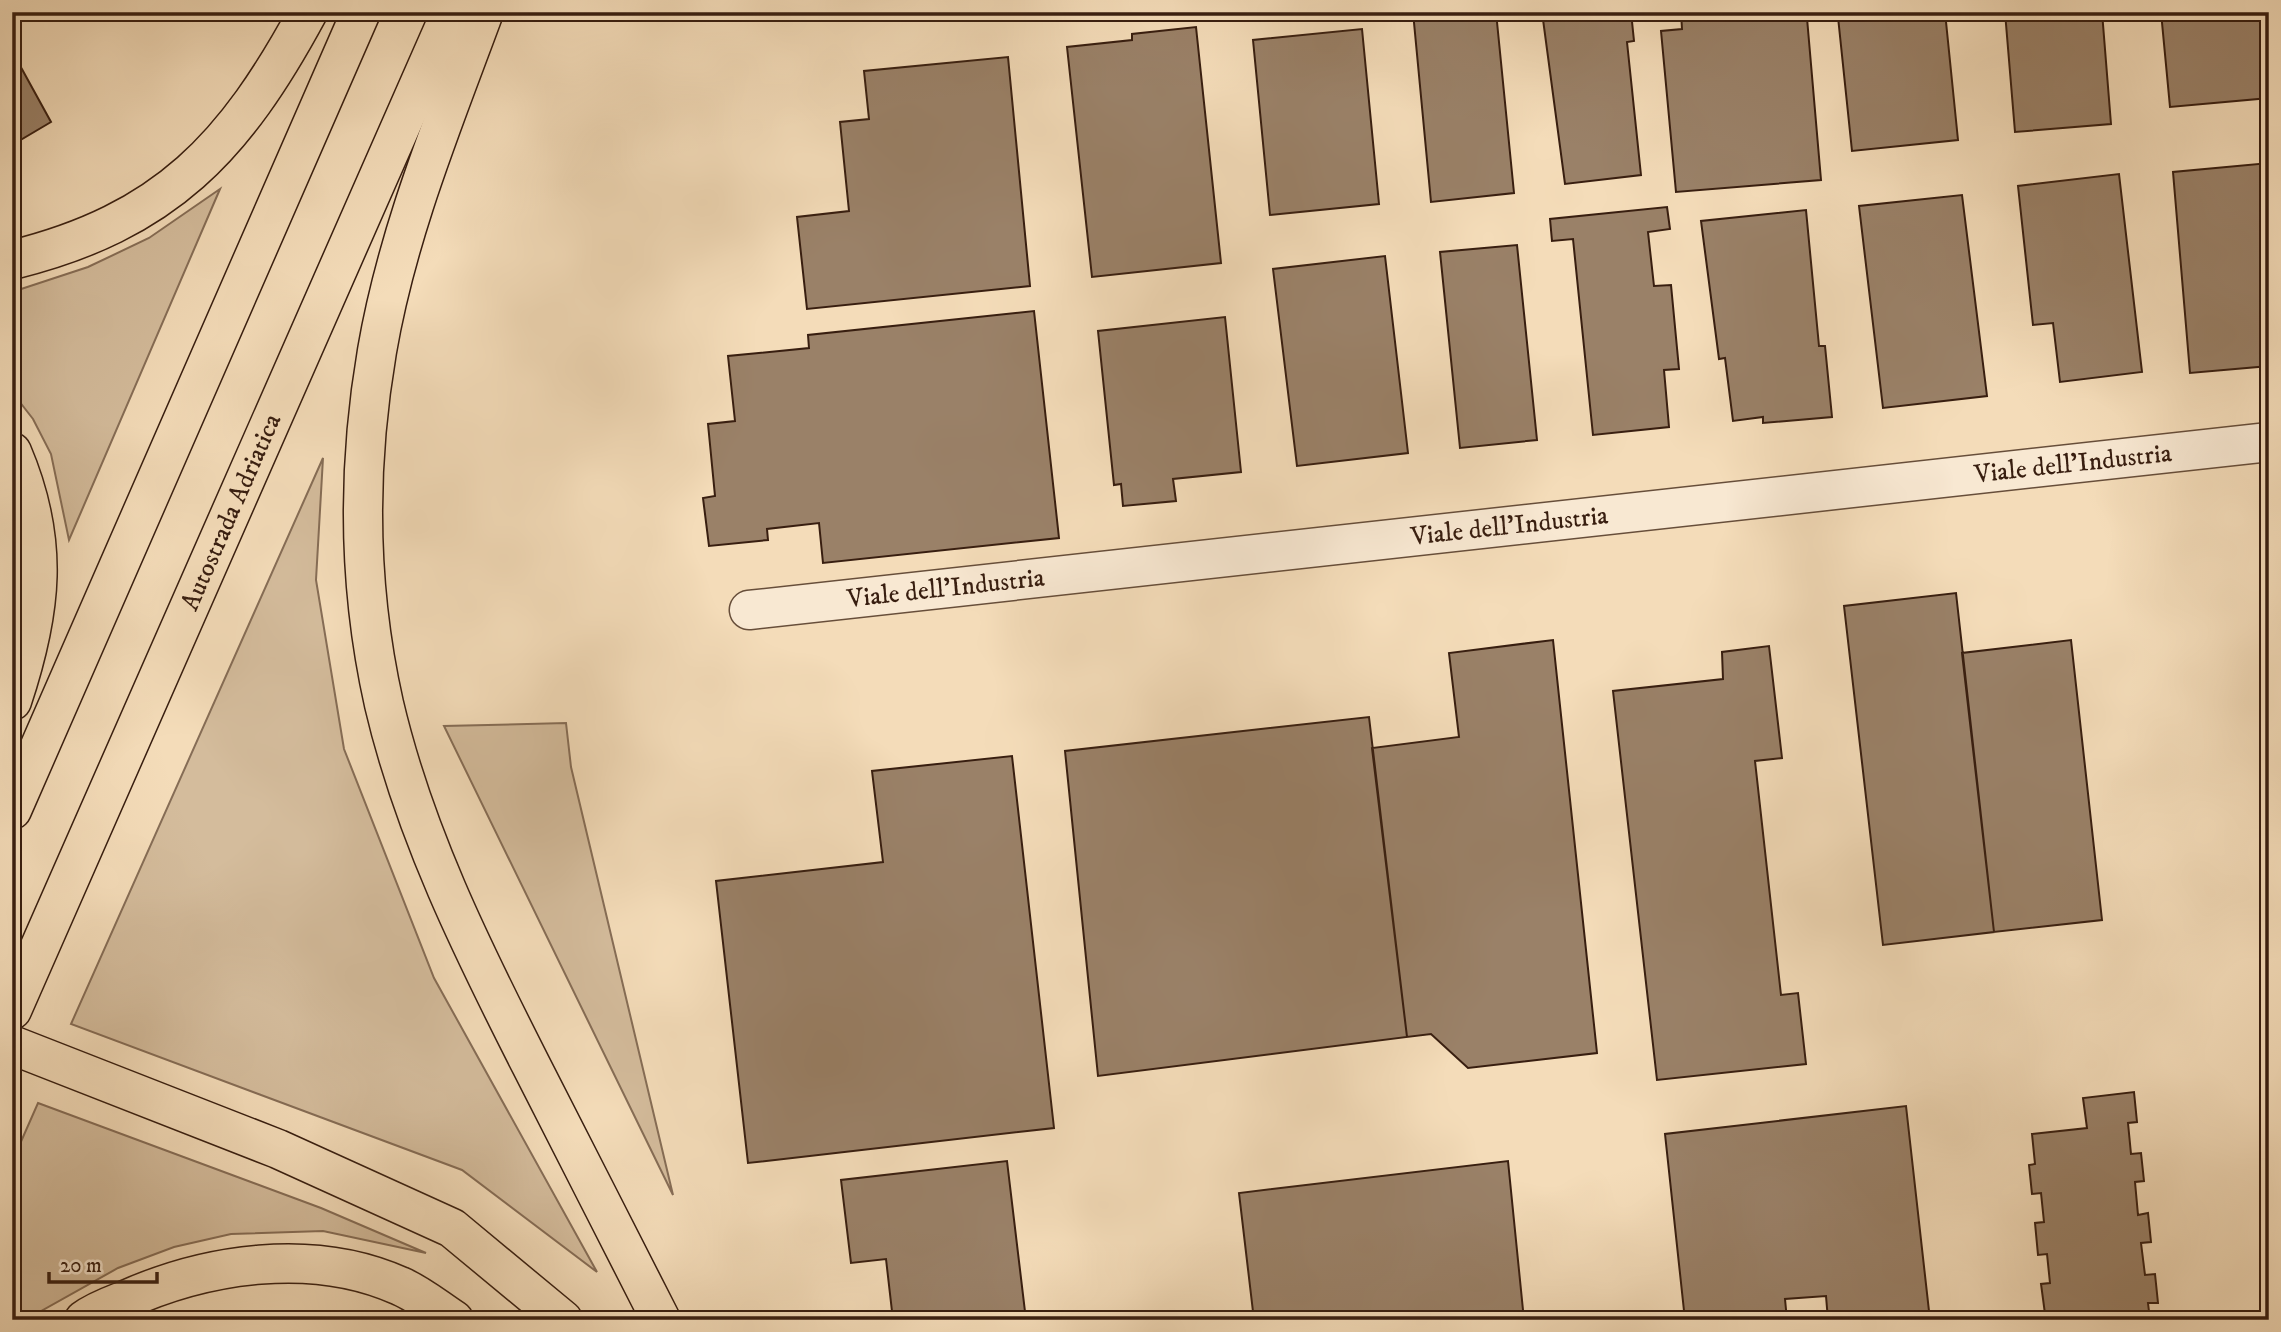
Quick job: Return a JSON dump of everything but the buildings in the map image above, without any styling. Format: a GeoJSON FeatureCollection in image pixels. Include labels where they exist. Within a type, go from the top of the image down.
{"type":"FeatureCollection","features":[{"type":"Feature","properties":{"kind":"highway"},"geometry":{"type":"LineString","coordinates":[[12,261],[92,237],[144,209],[193,170],[233,130],[274,74],[309,12]]}},
{"type":"Feature","properties":{"kind":"highway"},"geometry":{"type":"LineString","coordinates":[[12,810],[361,12]]}},
{"type":"Feature","properties":{"kind":"highway","name":"Autostrada Adriatica"},"geometry":{"type":"LineString","coordinates":[[12,1010],[450,12]]}},
{"type":"Feature","properties":{"kind":"highway"},"geometry":{"type":"LineString","coordinates":[[484,12],[422,179],[377,349],[367,428],[361,517],[370,623],[384,702],[404,777],[461,926],[661,1320]]}},
{"type":"Feature","properties":{"kind":"highway"},"geometry":{"type":"LineString","coordinates":[[12,452],[27,488],[38,540],[37,591],[29,645],[12,701]]}},
{"type":"Feature","properties":{"kind":"highway"},"geometry":{"type":"LineString","coordinates":[[12,1045],[278,1149],[452,1227],[563,1320]]}},
{"type":"Feature","properties":{"kind":"highway"},"geometry":{"type":"LineString","coordinates":[[84,1320],[147,1290],[214,1271],[277,1263],[340,1268],[400,1286],[454,1320]]}},
{"type":"Feature","properties":{"kind":"street","name":"Viale dell'Industria"},"geometry":{"type":"LineString","coordinates":[[749,610],[2269,442]]}},
{"type":"Feature","properties":{"kind":"shaded area"},"geometry":{"type":"Polygon","coordinates":[[[220,189],[69,540],[51,454],[33,419],[12,392],[12,292],[88,267],[149,238],[220,189]]]}},
{"type":"Feature","properties":{"kind":"shaded area"},"geometry":{"type":"Polygon","coordinates":[[[323,458],[316,580],[344,749],[434,978],[597,1272],[462,1170],[71,1024],[323,458]]]}},
{"type":"Feature","properties":{"kind":"shaded area"},"geometry":{"type":"Polygon","coordinates":[[[566,723],[571,767],[673,1195],[444,726],[566,723]]]}},
{"type":"Feature","properties":{"kind":"shaded area"},"geometry":{"type":"Polygon","coordinates":[[[38,1103],[321,1208],[426,1253],[323,1231],[231,1234],[174,1247],[118,1268],[25,1320],[12,1320],[12,1162],[38,1103]]]}}]}
